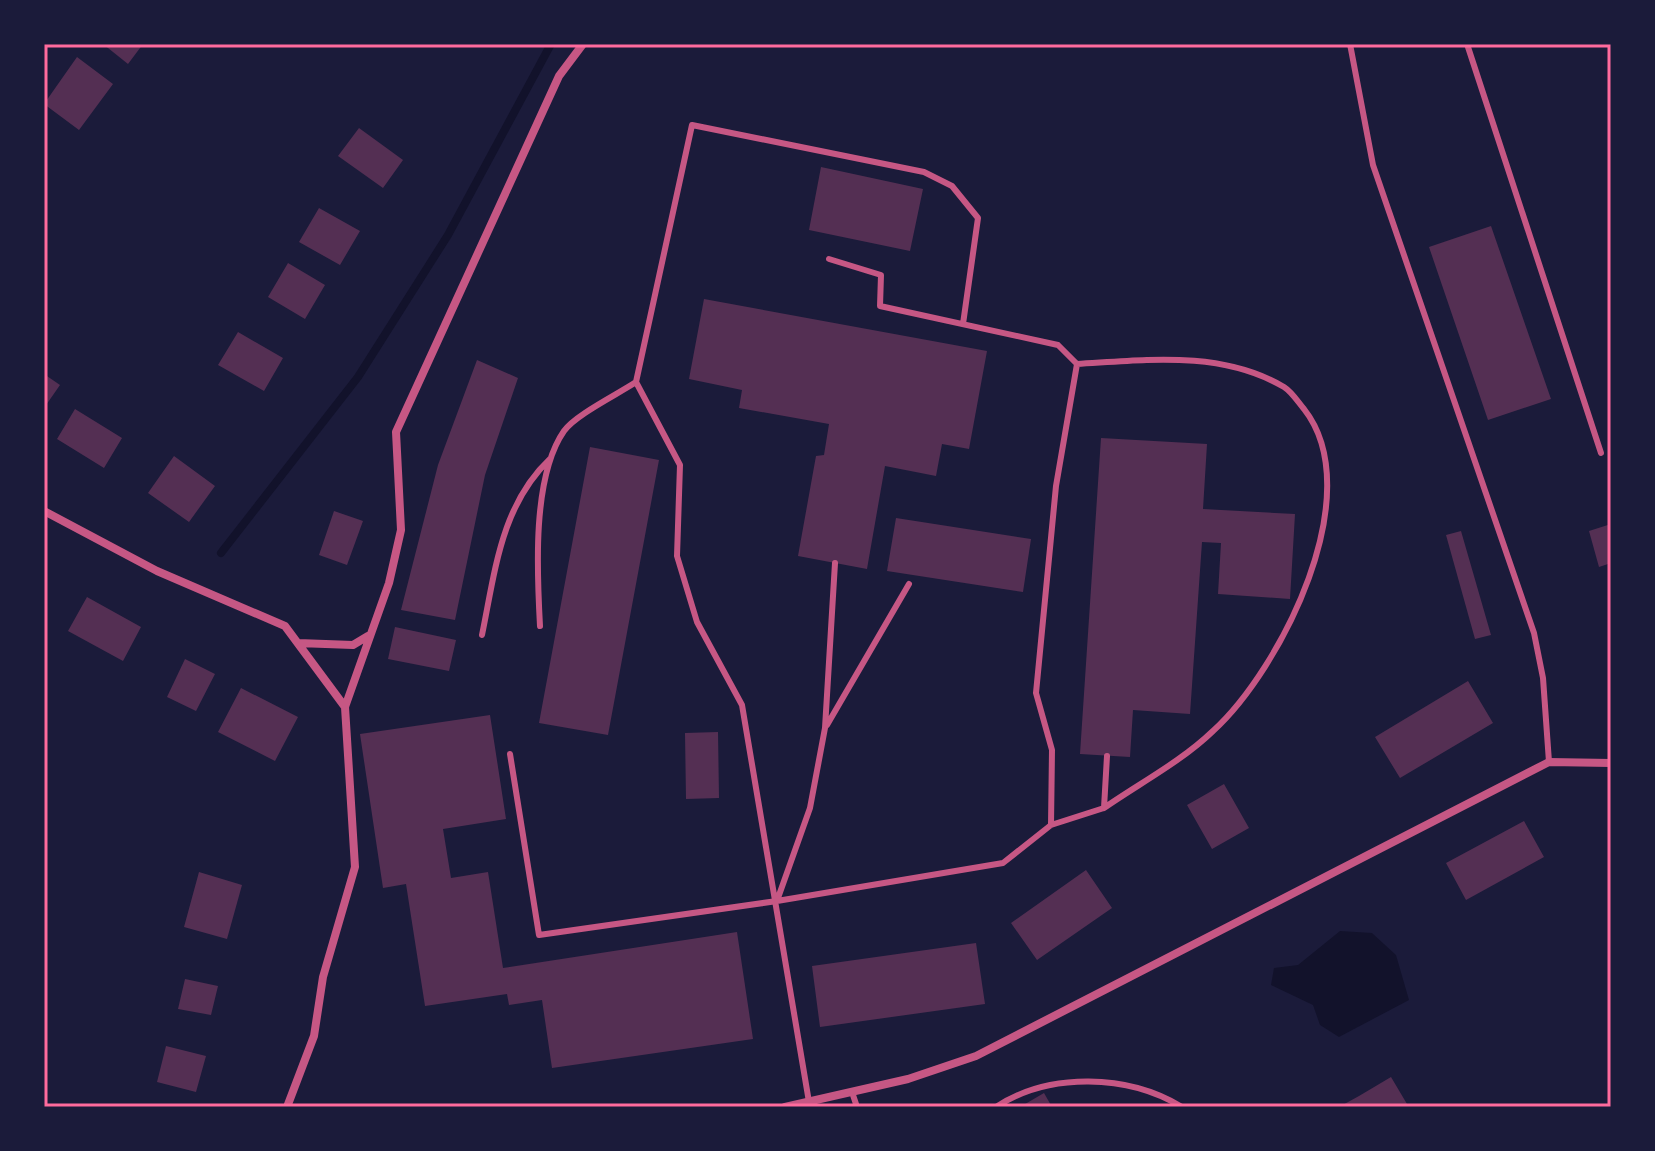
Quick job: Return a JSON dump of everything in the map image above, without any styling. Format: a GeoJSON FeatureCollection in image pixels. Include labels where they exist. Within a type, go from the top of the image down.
{"type":"FeatureCollection","features":[{"type":"Feature","properties":{"kind":"street"},"geometry":{"type":"LineString","coordinates":[[287,1107],[314,1036],[323,977],[355,867],[345,707],[368,635],[389,583],[401,530],[396,432],[559,76],[583,44]]}},
{"type":"Feature","properties":{"kind":"street"},"geometry":{"type":"LineString","coordinates":[[44,511],[157,571],[285,626],[345,707]]}},
{"type":"Feature","properties":{"kind":"street"},"geometry":{"type":"LineString","coordinates":[[298,643],[353,645],[368,635]]}},
{"type":"Feature","properties":{"kind":"street"},"geometry":{"type":"LineString","coordinates":[[785,1107],[908,1079],[976,1056],[1549,762],[1611,763]]}},
{"type":"Feature","properties":{"kind":"lane"},"geometry":{"type":"LineString","coordinates":[[1350,44],[1373,165],[1534,633],[1543,678],[1549,762]]}},
{"type":"Feature","properties":{"kind":"lane"},"geometry":{"type":"LineString","coordinates":[[1467,44],[1601,453]]}},
{"type":"Feature","properties":{"kind":"lane"},"geometry":{"type":"LineString","coordinates":[[809,1102],[742,705],[697,622],[677,556],[680,465],[636,382],[692,125],[924,172],[952,186],[978,218],[963,324]]}},
{"type":"Feature","properties":{"kind":"lane"},"geometry":{"type":"LineString","coordinates":[[510,754],[539,935],[777,901],[1003,863],[1051,825],[1104,808],[1214,731],[1260,674],[1302,598],[1323,525],[1327,474],[1318,427],[1288,389],[1253,371],[1212,362],[1159,359],[1077,364],[1058,345],[880,306],[881,275],[829,259]]}},
{"type":"Feature","properties":{"kind":"lane"},"geometry":{"type":"LineString","coordinates":[[1051,825],[1052,750],[1036,693],[1056,486],[1077,364]]}},
{"type":"Feature","properties":{"kind":"lane"},"geometry":{"type":"LineString","coordinates":[[540,626],[535,552],[550,459],[565,428],[636,382]]}},
{"type":"Feature","properties":{"kind":"lane"},"geometry":{"type":"LineString","coordinates":[[482,635],[504,530],[530,478],[550,459]]}},
{"type":"Feature","properties":{"kind":"lane"},"geometry":{"type":"LineString","coordinates":[[777,901],[810,808],[825,728],[835,563]]}},
{"type":"Feature","properties":{"kind":"lane"},"geometry":{"type":"LineString","coordinates":[[825,728],[909,584]]}},
{"type":"Feature","properties":{"kind":"lane"},"geometry":{"type":"LineString","coordinates":[[1104,808],[1107,756]]}},
{"type":"Feature","properties":{"kind":"lane"},"geometry":{"type":"LineString","coordinates":[[996,1107],[1036,1086],[1099,1081],[1170,1099],[1182,1107]]}},
{"type":"Feature","properties":{"kind":"lane"},"geometry":{"type":"LineString","coordinates":[[852,1092],[857,1107]]}},
{"type":"Feature","properties":{"kind":"shaded area"},"geometry":{"type":"Polygon","coordinates":[[[1340,931],[1372,933],[1396,955],[1409,1000],[1339,1037],[1320,1025],[1313,1005],[1271,985],[1274,968],[1298,965],[1340,931]]]}},
{"type":"Feature","properties":{"kind":"building"},"geometry":{"type":"Polygon","coordinates":[[[103,44],[143,44],[128,64],[103,44]]]}},
{"type":"Feature","properties":{"kind":"building"},"geometry":{"type":"Polygon","coordinates":[[[77,57],[113,84],[79,130],[44,104],[77,57]]]}},
{"type":"Feature","properties":{"kind":"building"},"geometry":{"type":"Polygon","coordinates":[[[359,128],[403,160],[383,188],[338,156],[359,128]]]}},
{"type":"Feature","properties":{"kind":"building"},"geometry":{"type":"Polygon","coordinates":[[[821,167],[923,189],[910,251],[809,230],[821,167]]]}},
{"type":"Feature","properties":{"kind":"building"},"geometry":{"type":"Polygon","coordinates":[[[319,208],[360,231],[340,265],[299,242],[319,208]]]}},
{"type":"Feature","properties":{"kind":"building"},"geometry":{"type":"Polygon","coordinates":[[[1491,226],[1551,399],[1488,420],[1429,247],[1491,226]]]}},
{"type":"Feature","properties":{"kind":"building"},"geometry":{"type":"Polygon","coordinates":[[[288,263],[325,285],[305,319],[268,297],[288,263]]]}},
{"type":"Feature","properties":{"kind":"building"},"geometry":{"type":"Polygon","coordinates":[[[704,299],[987,351],[969,449],[942,444],[936,476],[885,466],[867,569],[798,556],[816,456],[824,455],[829,424],[739,408],[742,390],[689,379],[704,299]]]}},
{"type":"Feature","properties":{"kind":"building"},"geometry":{"type":"Polygon","coordinates":[[[238,332],[283,358],[264,391],[218,365],[238,332]]]}},
{"type":"Feature","properties":{"kind":"building"},"geometry":{"type":"Polygon","coordinates":[[[477,360],[518,378],[485,475],[455,620],[401,610],[438,465],[477,360]]]}},
{"type":"Feature","properties":{"kind":"building"},"geometry":{"type":"Polygon","coordinates":[[[44,374],[60,385],[44,408],[44,374]]]}},
{"type":"Feature","properties":{"kind":"building"},"geometry":{"type":"Polygon","coordinates":[[[75,409],[122,438],[104,468],[57,439],[75,409]]]}},
{"type":"Feature","properties":{"kind":"building"},"geometry":{"type":"Polygon","coordinates":[[[1101,438],[1207,444],[1203,509],[1295,514],[1290,599],[1218,594],[1221,543],[1202,542],[1190,714],[1133,710],[1130,757],[1080,754],[1101,438]]]}},
{"type":"Feature","properties":{"kind":"building"},"geometry":{"type":"Polygon","coordinates":[[[590,447],[659,460],[608,735],[539,723],[590,447]]]}},
{"type":"Feature","properties":{"kind":"building"},"geometry":{"type":"Polygon","coordinates":[[[174,456],[215,486],[189,522],[148,493],[174,456]]]}},
{"type":"Feature","properties":{"kind":"building"},"geometry":{"type":"Polygon","coordinates":[[[334,511],[363,521],[347,565],[319,555],[334,511]]]}},
{"type":"Feature","properties":{"kind":"building"},"geometry":{"type":"Polygon","coordinates":[[[896,518],[1031,539],[1023,592],[887,571],[896,518]]]}},
{"type":"Feature","properties":{"kind":"building"},"geometry":{"type":"Polygon","coordinates":[[[1611,524],[1611,563],[1599,567],[1589,531],[1611,524]]]}},
{"type":"Feature","properties":{"kind":"building"},"geometry":{"type":"Polygon","coordinates":[[[1461,531],[1491,635],[1475,639],[1446,535],[1461,531]]]}},
{"type":"Feature","properties":{"kind":"building"},"geometry":{"type":"Polygon","coordinates":[[[87,597],[141,627],[123,661],[68,631],[87,597]]]}},
{"type":"Feature","properties":{"kind":"building"},"geometry":{"type":"Polygon","coordinates":[[[395,627],[456,640],[449,671],[388,659],[395,627]]]}},
{"type":"Feature","properties":{"kind":"building"},"geometry":{"type":"Polygon","coordinates":[[[185,659],[215,674],[196,711],[167,697],[185,659]]]}},
{"type":"Feature","properties":{"kind":"building"},"geometry":{"type":"Polygon","coordinates":[[[1468,681],[1493,723],[1400,778],[1375,737],[1468,681]]]}},
{"type":"Feature","properties":{"kind":"building"},"geometry":{"type":"Polygon","coordinates":[[[241,688],[298,717],[275,761],[218,732],[241,688]]]}},
{"type":"Feature","properties":{"kind":"building"},"geometry":{"type":"Polygon","coordinates":[[[490,715],[506,819],[443,829],[451,878],[488,872],[503,968],[737,932],[753,1039],[552,1068],[542,1000],[509,1005],[507,994],[425,1006],[406,884],[383,888],[360,734],[490,715]]]}},
{"type":"Feature","properties":{"kind":"building"},"geometry":{"type":"Polygon","coordinates":[[[718,732],[719,798],[686,799],[685,733],[718,732]]]}},
{"type":"Feature","properties":{"kind":"building"},"geometry":{"type":"Polygon","coordinates":[[[1224,784],[1249,828],[1212,849],[1187,805],[1224,784]]]}},
{"type":"Feature","properties":{"kind":"building"},"geometry":{"type":"Polygon","coordinates":[[[1524,821],[1544,857],[1466,900],[1446,863],[1524,821]]]}},
{"type":"Feature","properties":{"kind":"building"},"geometry":{"type":"Polygon","coordinates":[[[1086,870],[1112,908],[1037,960],[1011,923],[1086,870]]]}},
{"type":"Feature","properties":{"kind":"building"},"geometry":{"type":"Polygon","coordinates":[[[199,872],[242,885],[227,939],[184,927],[199,872]]]}},
{"type":"Feature","properties":{"kind":"building"},"geometry":{"type":"Polygon","coordinates":[[[976,943],[985,1004],[820,1027],[812,966],[976,943]]]}},
{"type":"Feature","properties":{"kind":"building"},"geometry":{"type":"Polygon","coordinates":[[[185,979],[218,986],[211,1015],[178,1009],[185,979]]]}},
{"type":"Feature","properties":{"kind":"building"},"geometry":{"type":"Polygon","coordinates":[[[166,1046],[206,1056],[196,1092],[157,1082],[166,1046]]]}},
{"type":"Feature","properties":{"kind":"building"},"geometry":{"type":"Polygon","coordinates":[[[1391,1077],[1407,1104],[1339,1107],[1359,1096],[1391,1077]]]}},
{"type":"Feature","properties":{"kind":"building"},"geometry":{"type":"Polygon","coordinates":[[[1044,1093],[1052,1107],[1020,1107],[1044,1093]]]}},
{"type":"Feature","properties":{"kind":"waterway"},"geometry":{"type":"LineString","coordinates":[[221,553],[358,377],[448,235],[551,44]]}}]}
